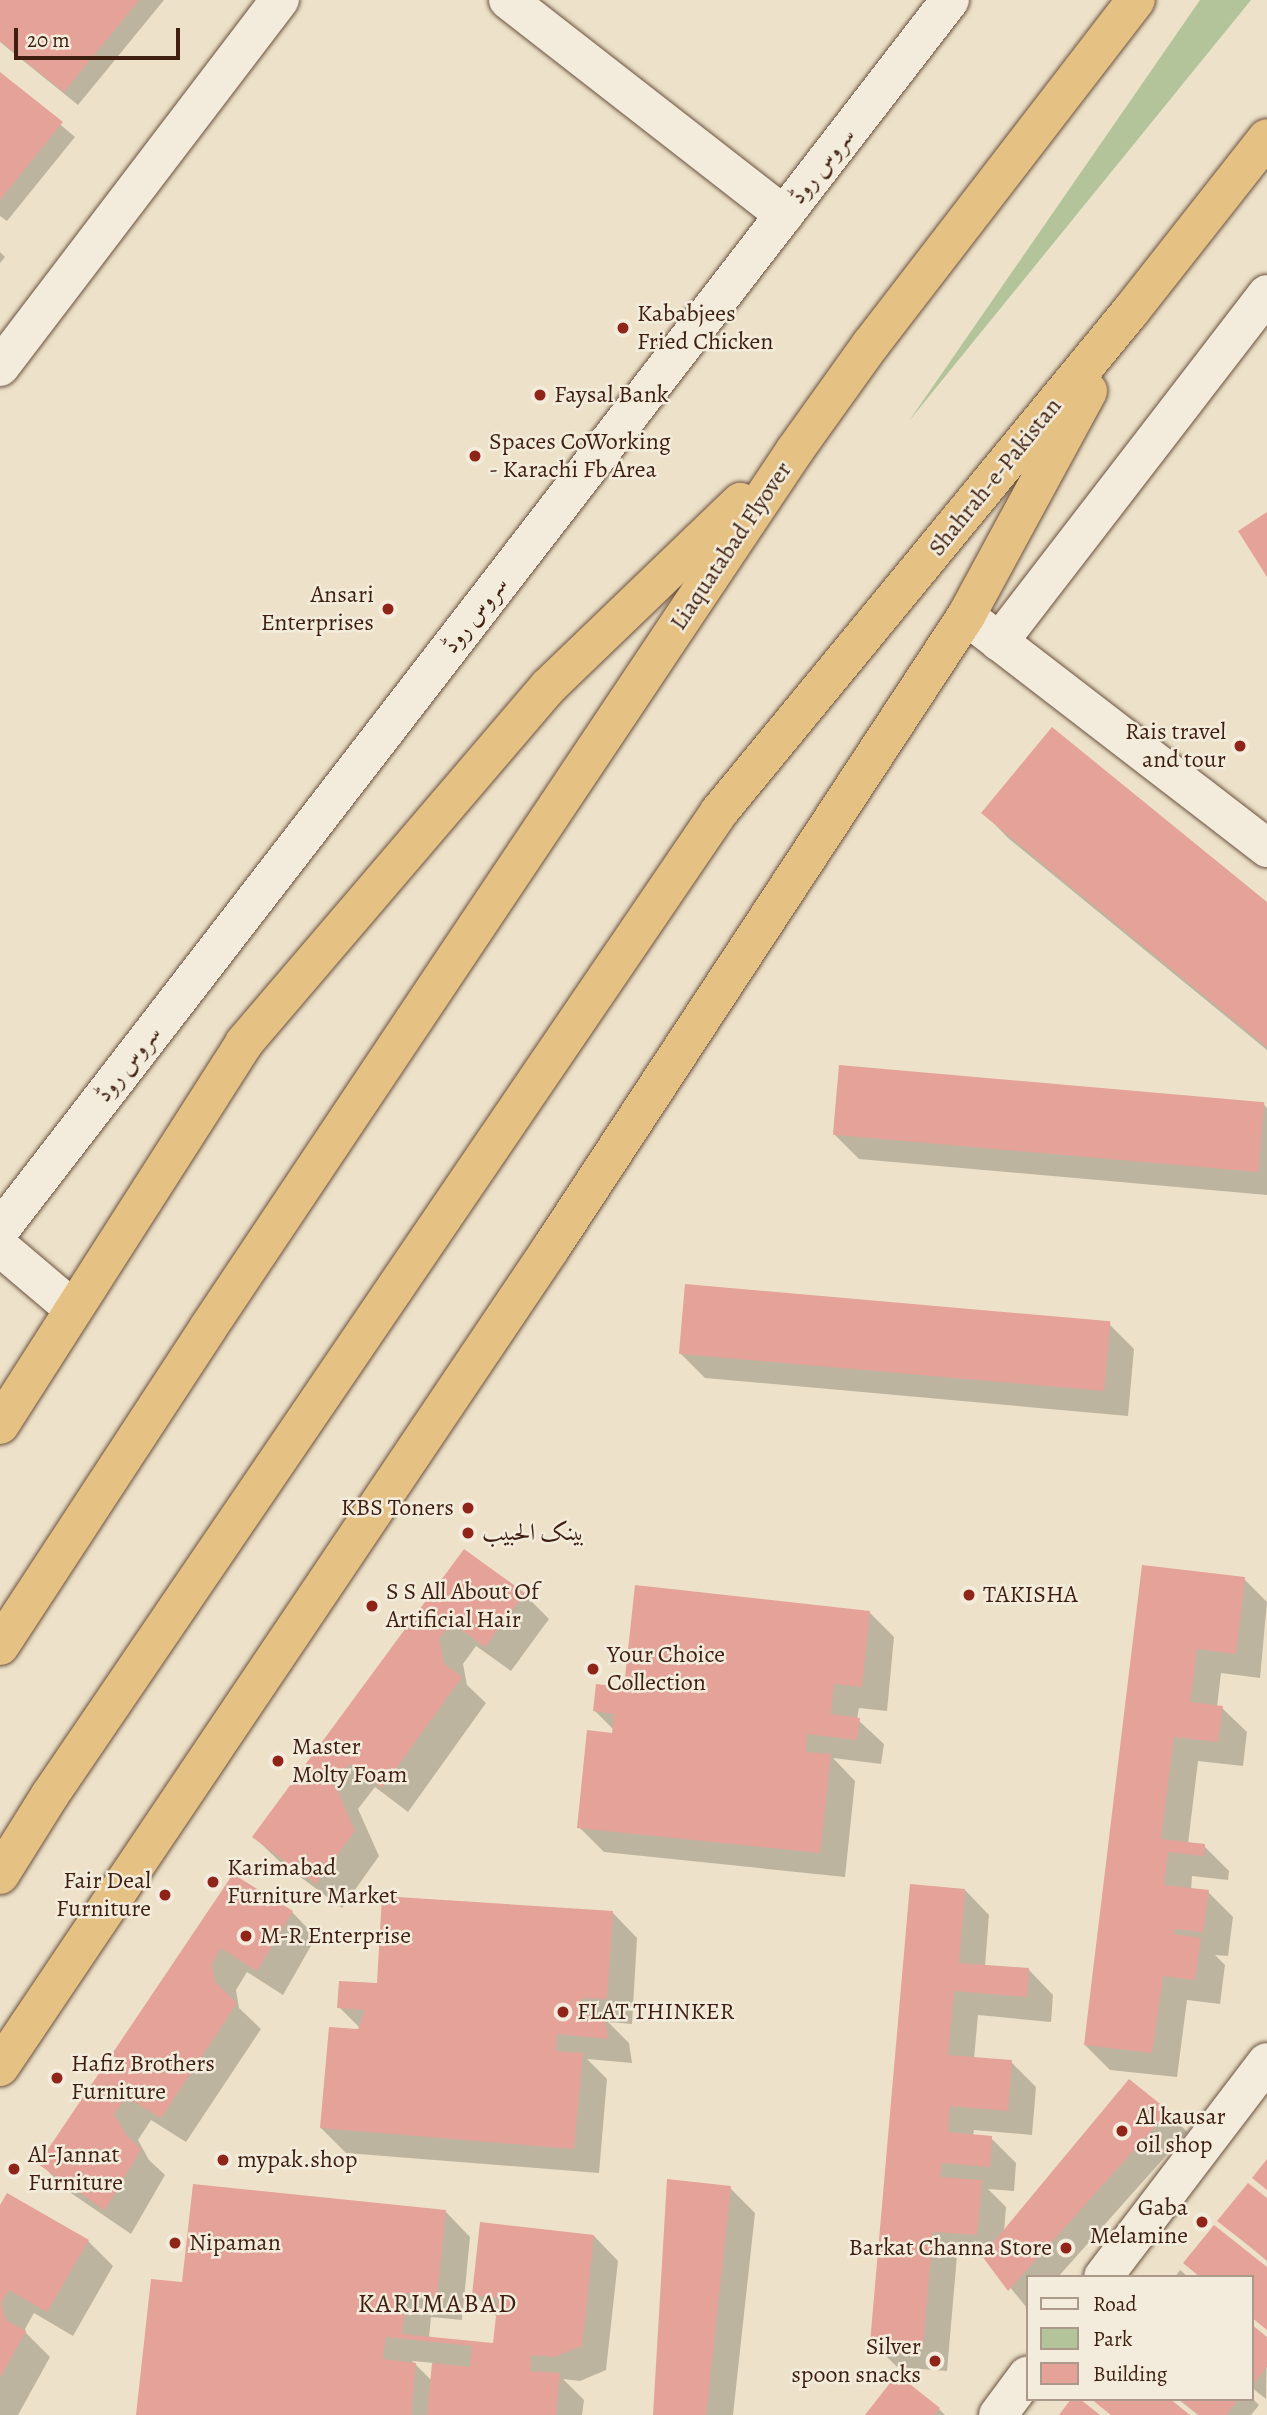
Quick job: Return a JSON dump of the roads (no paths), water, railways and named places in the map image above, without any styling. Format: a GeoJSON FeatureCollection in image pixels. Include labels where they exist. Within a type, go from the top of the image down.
{"type":"FeatureCollection","features":[{"type":"Feature","properties":{"kind":"highway","name":"Liaquatabad Flyover"},"geometry":{"type":"LineString","coordinates":[[0,1646],[795,450],[871,344],[1136,0]]}},
{"type":"Feature","properties":{"kind":"highway","name":"Shahrah-e-Pakistan"},"geometry":{"type":"LineString","coordinates":[[0,1875],[50,1796],[719,812],[1130,312],[1267,138]]}},
{"type":"Feature","properties":{"kind":"highway"},"geometry":{"type":"LineString","coordinates":[[0,2067],[551,1248],[966,616],[1130,312]]}},
{"type":"Feature","properties":{"kind":"highway"},"geometry":{"type":"LineString","coordinates":[[0,1425],[72,1308],[244,1044],[548,687],[795,450]]}},
{"type":"Feature","properties":{"kind":"street"},"geometry":{"type":"LineString","coordinates":[[0,367],[280,0]]}},
{"type":"Feature","properties":{"kind":"street"},"geometry":{"type":"LineString","coordinates":[[508,0],[784,215]]}},
{"type":"Feature","properties":{"kind":"street","name":"سروس روڈ"},"geometry":{"type":"LineString","coordinates":[[0,1230],[950,0]]}},
{"type":"Feature","properties":{"kind":"street"},"geometry":{"type":"LineString","coordinates":[[999,642],[1267,294]]}},
{"type":"Feature","properties":{"kind":"street"},"geometry":{"type":"LineString","coordinates":[[966,616],[1267,848]]}},
{"type":"Feature","properties":{"kind":"street"},"geometry":{"type":"LineString","coordinates":[[0,1247],[72,1308]]}},
{"type":"Feature","properties":{"kind":"street"},"geometry":{"type":"LineString","coordinates":[[1105,2275],[1267,2062]]}},
{"type":"Feature","properties":{"kind":"street"},"geometry":{"type":"LineString","coordinates":[[998,2415],[1026,2377]]}},
{"type":"Feature","properties":{"kind":"place","name":"Kababjees Fried Chicken"},"geometry":{"type":"Point","coordinates":[623,328]}},
{"type":"Feature","properties":{"kind":"place","name":"Faysal Bank"},"geometry":{"type":"Point","coordinates":[540,395]}},
{"type":"Feature","properties":{"kind":"place","name":"Spaces CoWorking - Karachi Fb Area"},"geometry":{"type":"Point","coordinates":[475,456]}},
{"type":"Feature","properties":{"kind":"place","name":"Ansari Enterprises"},"geometry":{"type":"Point","coordinates":[388,609]}},
{"type":"Feature","properties":{"kind":"place","name":"Rais travel and tour"},"geometry":{"type":"Point","coordinates":[1240,746]}},
{"type":"Feature","properties":{"kind":"place","name":"KBS Toners"},"geometry":{"type":"Point","coordinates":[468,1508]}},
{"type":"Feature","properties":{"kind":"place","name":"بينک الحبيب"},"geometry":{"type":"Point","coordinates":[468,1533]}},
{"type":"Feature","properties":{"kind":"place","name":"TAKISHA"},"geometry":{"type":"Point","coordinates":[969,1595]}},
{"type":"Feature","properties":{"kind":"place","name":"S S All About Of Artificial Hair"},"geometry":{"type":"Point","coordinates":[372,1606]}},
{"type":"Feature","properties":{"kind":"place","name":"Your Choice Collection"},"geometry":{"type":"Point","coordinates":[593,1669]}},
{"type":"Feature","properties":{"kind":"place","name":"Master Molty Foam"},"geometry":{"type":"Point","coordinates":[278,1761]}},
{"type":"Feature","properties":{"kind":"place","name":"Karimabad Furniture Market"},"geometry":{"type":"Point","coordinates":[213,1882]}},
{"type":"Feature","properties":{"kind":"place","name":"Fair Deal Furniture"},"geometry":{"type":"Point","coordinates":[165,1895]}},
{"type":"Feature","properties":{"kind":"place","name":"M-R Enterprise"},"geometry":{"type":"Point","coordinates":[246,1936]}},
{"type":"Feature","properties":{"kind":"place","name":"FLAT THINKER"},"geometry":{"type":"Point","coordinates":[563,2012]}},
{"type":"Feature","properties":{"kind":"place","name":"Hafiz Brothers Furniture"},"geometry":{"type":"Point","coordinates":[57,2078]}},
{"type":"Feature","properties":{"kind":"place","name":"Al kausar oil shop"},"geometry":{"type":"Point","coordinates":[1122,2131]}},
{"type":"Feature","properties":{"kind":"place","name":"mypak.shop"},"geometry":{"type":"Point","coordinates":[223,2160]}},
{"type":"Feature","properties":{"kind":"place","name":"Al-Jannat Furniture"},"geometry":{"type":"Point","coordinates":[14,2169]}},
{"type":"Feature","properties":{"kind":"place","name":"Gaba Melamine"},"geometry":{"type":"Point","coordinates":[1202,2222]}},
{"type":"Feature","properties":{"kind":"place","name":"Nipaman"},"geometry":{"type":"Point","coordinates":[175,2243]}},
{"type":"Feature","properties":{"kind":"place","name":"Barkat Channa Store"},"geometry":{"type":"Point","coordinates":[1066,2248]}},
{"type":"Feature","properties":{"kind":"place","name":"Silver spoon snacks"},"geometry":{"type":"Point","coordinates":[935,2361]}},
{"type":"Feature","properties":{"kind":"district","name":"KARIMABAD"},"geometry":{"type":"Point","coordinates":[438,2304]}}]}
